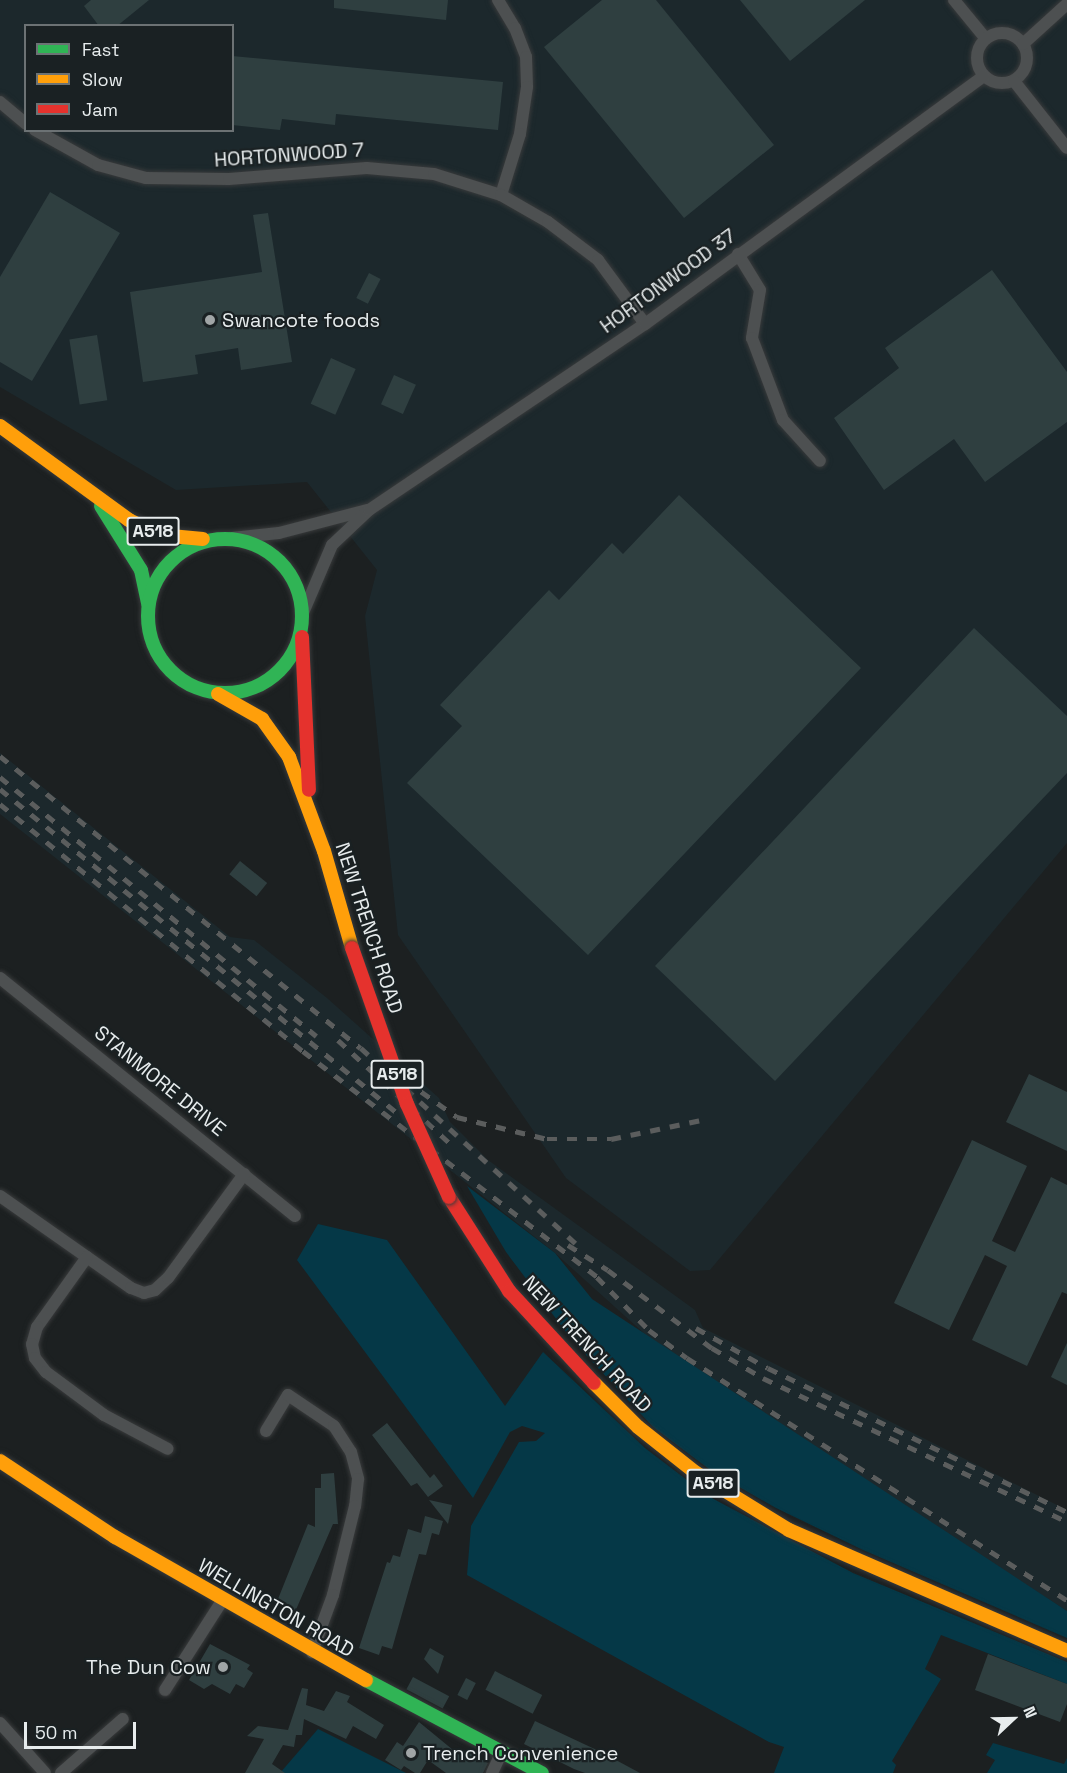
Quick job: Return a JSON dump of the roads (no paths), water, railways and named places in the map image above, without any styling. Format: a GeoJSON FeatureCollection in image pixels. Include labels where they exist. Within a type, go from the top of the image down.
{"type":"FeatureCollection","features":[{"type":"Feature","properties":{"kind":"main road","name":"A518"},"geometry":{"type":"LineString","coordinates":[[0,426],[95,497],[160,534],[183,539],[226,538]]}},
{"type":"Feature","properties":{"kind":"main road","name":"A518"},"geometry":{"type":"LineString","coordinates":[[95,497],[141,570],[148,604]]}},
{"type":"Feature","properties":{"kind":"main road"},"geometry":{"type":"LineString","coordinates":[[226,538],[262,548],[278,559],[298,590],[303,613],[301,629],[286,664],[266,682],[237,693],[216,693],[188,684],[161,660],[148,627],[148,604],[153,585],[173,558],[197,543],[226,538]]}},
{"type":"Feature","properties":{"kind":"main road","name":"NEW TRENCH ROAD"},"geometry":{"type":"LineString","coordinates":[[301,629],[310,809]]}},
{"type":"Feature","properties":{"kind":"main road","name":"NEW TRENCH ROAD"},"geometry":{"type":"LineString","coordinates":[[216,693],[262,719],[275,733],[310,809],[352,948],[407,1104],[449,1197],[497,1274],[536,1324],[638,1427],[696,1473],[789,1530],[1067,1651]]}},
{"type":"Feature","properties":{"kind":"main road","name":"WELLINGTON ROAD"},"geometry":{"type":"LineString","coordinates":[[0,1461],[222,1601],[312,1652],[542,1773]]}},
{"type":"Feature","properties":{"kind":"street"},"geometry":{"type":"LineString","coordinates":[[498,0],[515,28],[526,57],[527,87],[520,134],[501,195]]}},
{"type":"Feature","properties":{"kind":"street"},"geometry":{"type":"LineString","coordinates":[[954,0],[986,39]]}},
{"type":"Feature","properties":{"kind":"street"},"geometry":{"type":"LineString","coordinates":[[1023,44],[1067,4]]}},
{"type":"Feature","properties":{"kind":"street"},"geometry":{"type":"LineString","coordinates":[[1003,33],[1023,44],[1026,67],[1014,81],[998,84],[984,76],[977,55],[986,39],[1003,33]]}},
{"type":"Feature","properties":{"kind":"street","name":"HORTONWOOD 37"},"geometry":{"type":"LineString","coordinates":[[303,613],[332,545],[369,510],[645,324],[984,76]]}},
{"type":"Feature","properties":{"kind":"street"},"geometry":{"type":"LineString","coordinates":[[1014,81],[1067,148]]}},
{"type":"Feature","properties":{"kind":"street"},"geometry":{"type":"LineString","coordinates":[[0,102],[24,122]]}},
{"type":"Feature","properties":{"kind":"street","name":"HORTONWOOD 7"},"geometry":{"type":"LineString","coordinates":[[40,132],[98,165],[146,178],[229,179],[368,168],[434,174],[501,195],[548,222],[598,260],[645,324]]}},
{"type":"Feature","properties":{"kind":"street"},"geometry":{"type":"LineString","coordinates":[[738,254],[760,290],[752,338],[783,420],[820,461]]}},
{"type":"Feature","properties":{"kind":"street","name":"HORTONWOOD 37"},"geometry":{"type":"LineString","coordinates":[[226,538],[279,533],[369,510]]}},
{"type":"Feature","properties":{"kind":"street","name":"STANMORE DRIVE"},"geometry":{"type":"LineString","coordinates":[[0,978],[295,1216]]}},
{"type":"Feature","properties":{"kind":"street"},"geometry":{"type":"LineString","coordinates":[[0,1196],[131,1288],[144,1293],[155,1290],[244,1174]]}},
{"type":"Feature","properties":{"kind":"street"},"geometry":{"type":"LineString","coordinates":[[87,1257],[37,1327],[32,1344],[35,1358],[46,1372],[104,1415],[168,1449]]}},
{"type":"Feature","properties":{"kind":"street"},"geometry":{"type":"LineString","coordinates":[[266,1431],[288,1395],[334,1426],[351,1452],[358,1479],[356,1506],[333,1595],[312,1652]]}},
{"type":"Feature","properties":{"kind":"street"},"geometry":{"type":"LineString","coordinates":[[165,1690],[222,1601]]}},
{"type":"Feature","properties":{"kind":"street"},"geometry":{"type":"LineString","coordinates":[[61,1773],[123,1719]]}},
{"type":"Feature","properties":{"kind":"street"},"geometry":{"type":"LineString","coordinates":[[0,1723],[45,1773]]}},
{"type":"Feature","properties":{"kind":"street"},"geometry":{"type":"LineString","coordinates":[[492,1773],[502,1752]]}},
{"type":"Feature","properties":{"kind":"railway"},"geometry":{"type":"LineString","coordinates":[[0,756],[361,1048],[580,1247]]}},
{"type":"Feature","properties":{"kind":"railway"},"geometry":{"type":"LineString","coordinates":[[0,777],[316,1036]]}},
{"type":"Feature","properties":{"kind":"railway"},"geometry":{"type":"LineString","coordinates":[[0,789],[395,1111]]}},
{"type":"Feature","properties":{"kind":"railway"},"geometry":{"type":"LineString","coordinates":[[0,804],[303,1051],[597,1277],[649,1330],[687,1358],[1067,1600]]}},
{"type":"Feature","properties":{"kind":"railway"},"geometry":{"type":"LineString","coordinates":[[338,1040],[455,1148]]}},
{"type":"Feature","properties":{"kind":"railway"},"geometry":{"type":"LineString","coordinates":[[405,1080],[457,1117],[547,1139],[611,1139],[706,1119]]}},
{"type":"Feature","properties":{"kind":"railway"},"geometry":{"type":"LineString","coordinates":[[568,1245],[608,1270],[712,1348],[763,1378],[1067,1522]]}},
{"type":"Feature","properties":{"kind":"railway"},"geometry":{"type":"LineString","coordinates":[[696,1328],[768,1368],[1067,1512]]}},
{"type":"Feature","properties":{"kind":"place","name":"Swancote foods"},"geometry":{"type":"Point","coordinates":[210,320]}},
{"type":"Feature","properties":{"kind":"place","name":"The Dun Cow"},"geometry":{"type":"Point","coordinates":[223,1667]}},
{"type":"Feature","properties":{"kind":"place","name":"Trench Convenience"},"geometry":{"type":"Point","coordinates":[411,1753]}}]}
